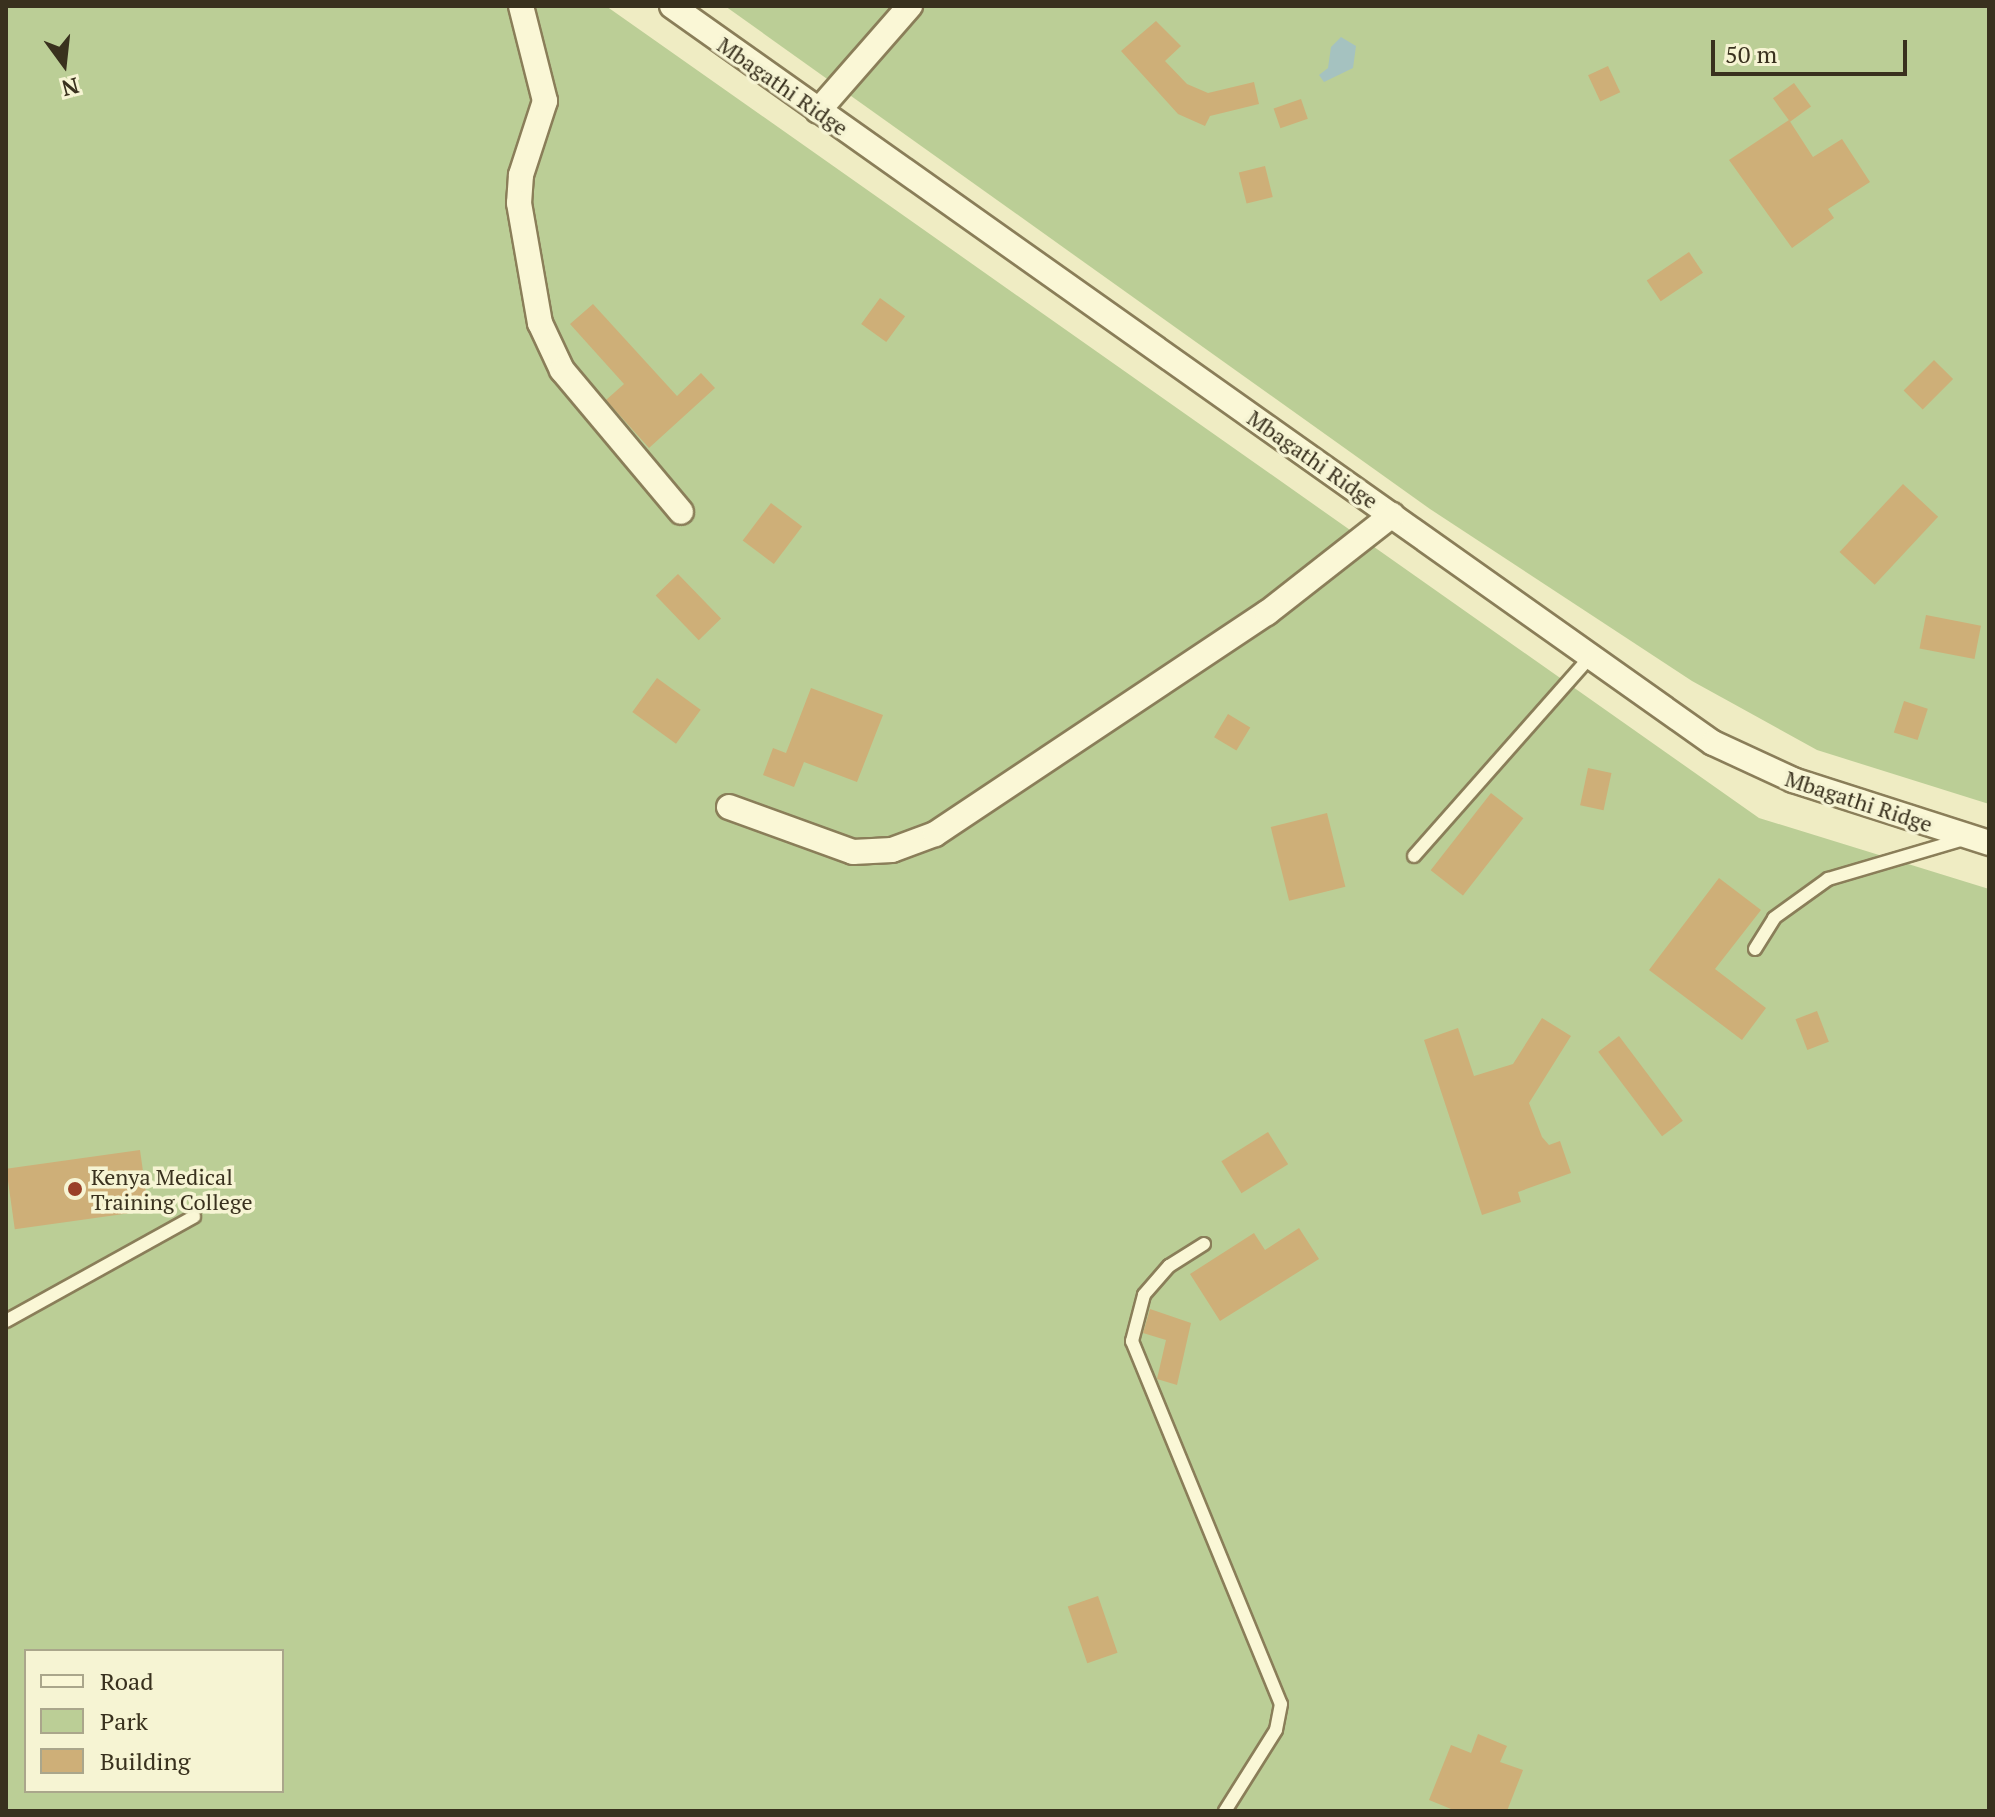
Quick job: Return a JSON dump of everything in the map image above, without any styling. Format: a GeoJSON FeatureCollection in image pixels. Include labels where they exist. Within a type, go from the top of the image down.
{"type":"FeatureCollection","features":[{"type":"Feature","properties":{"kind":"street"},"geometry":{"type":"LineString","coordinates":[[521,6],[545,101],[521,175],[519,203],[540,323],[571,383],[681,512]]}},
{"type":"Feature","properties":{"kind":"street","name":"Mbagathi Ridge"},"geometry":{"type":"LineString","coordinates":[[672,6],[1591,656],[1748,762],[1980,840]]}},
{"type":"Feature","properties":{"kind":"street"},"geometry":{"type":"LineString","coordinates":[[818,111],[910,6]]}},
{"type":"Feature","properties":{"kind":"street"},"geometry":{"type":"LineString","coordinates":[[729,807],[853,852],[892,850],[935,834],[1267,613],[1392,515]]}},
{"type":"Feature","properties":{"kind":"lane"},"geometry":{"type":"LineString","coordinates":[[1414,856],[1591,656]]}},
{"type":"Feature","properties":{"kind":"lane"},"geometry":{"type":"LineString","coordinates":[[1755,949],[1774,918],[1828,879],[1980,840]]}},
{"type":"Feature","properties":{"kind":"lane"},"geometry":{"type":"LineString","coordinates":[[6,1321],[194,1217]]}},
{"type":"Feature","properties":{"kind":"lane"},"geometry":{"type":"LineString","coordinates":[[1204,1244],[1169,1266],[1144,1295],[1132,1341],[1281,1704],[1276,1730],[1225,1811]]}},
{"type":"Feature","properties":{"kind":"green space"},"geometry":{"type":"Polygon","coordinates":[[[6,6],[606,6],[1759,818],[1989,889],[1989,1811],[6,1811],[6,6]]]}},
{"type":"Feature","properties":{"kind":"green space"},"geometry":{"type":"Polygon","coordinates":[[[725,6],[1989,6],[1989,804],[1817,750],[1692,681],[1430,509],[725,6]]]}},
{"type":"Feature","properties":{"kind":"water"},"geometry":{"type":"Polygon","coordinates":[[[1341,37],[1356,46],[1353,68],[1324,82],[1319,75],[1328,68],[1331,47],[1341,37]]]}},
{"type":"Feature","properties":{"kind":"building"},"geometry":{"type":"Polygon","coordinates":[[[1156,21],[1181,46],[1165,61],[1187,84],[1208,93],[1254,82],[1259,104],[1210,116],[1205,126],[1178,114],[1121,51],[1156,21]]]}},
{"type":"Feature","properties":{"kind":"building"},"geometry":{"type":"Polygon","coordinates":[[[1608,66],[1620,92],[1600,102],[1588,75],[1608,66]]]}},
{"type":"Feature","properties":{"kind":"building"},"geometry":{"type":"Polygon","coordinates":[[[1794,83],[1811,106],[1790,122],[1773,98],[1794,83]]]}},
{"type":"Feature","properties":{"kind":"building"},"geometry":{"type":"Polygon","coordinates":[[[1301,99],[1308,119],[1280,128],[1274,108],[1301,99]]]}},
{"type":"Feature","properties":{"kind":"building"},"geometry":{"type":"Polygon","coordinates":[[[1789,120],[1813,157],[1842,139],[1870,182],[1828,209],[1834,218],[1792,248],[1729,160],[1789,120]]]}},
{"type":"Feature","properties":{"kind":"building"},"geometry":{"type":"Polygon","coordinates":[[[1265,166],[1273,197],[1247,204],[1239,173],[1265,166]]]}},
{"type":"Feature","properties":{"kind":"building"},"geometry":{"type":"Polygon","coordinates":[[[1689,252],[1703,273],[1661,301],[1647,281],[1689,252]]]}},
{"type":"Feature","properties":{"kind":"building"},"geometry":{"type":"Polygon","coordinates":[[[880,298],[905,316],[886,342],[861,324],[880,298]]]}},
{"type":"Feature","properties":{"kind":"building"},"geometry":{"type":"Polygon","coordinates":[[[593,304],[677,396],[701,373],[715,388],[649,448],[606,400],[624,384],[570,324],[593,304]]]}},
{"type":"Feature","properties":{"kind":"building"},"geometry":{"type":"Polygon","coordinates":[[[1934,360],[1953,379],[1923,409],[1904,390],[1934,360]]]}},
{"type":"Feature","properties":{"kind":"building"},"geometry":{"type":"Polygon","coordinates":[[[1903,484],[1938,517],[1875,585],[1840,552],[1903,484]]]}},
{"type":"Feature","properties":{"kind":"building"},"geometry":{"type":"Polygon","coordinates":[[[771,503],[802,526],[774,564],[743,541],[771,503]]]}},
{"type":"Feature","properties":{"kind":"building"},"geometry":{"type":"Polygon","coordinates":[[[678,574],[721,619],[699,640],[656,596],[678,574]]]}},
{"type":"Feature","properties":{"kind":"building"},"geometry":{"type":"Polygon","coordinates":[[[1926,615],[1981,626],[1974,659],[1920,648],[1926,615]]]}},
{"type":"Feature","properties":{"kind":"building"},"geometry":{"type":"Polygon","coordinates":[[[657,678],[701,710],[676,744],[632,712],[657,678]]]}},
{"type":"Feature","properties":{"kind":"building"},"geometry":{"type":"Polygon","coordinates":[[[811,688],[883,715],[857,782],[804,762],[794,787],[763,775],[773,748],[786,753],[811,688]]]}},
{"type":"Feature","properties":{"kind":"building"},"geometry":{"type":"Polygon","coordinates":[[[1904,701],[1928,709],[1918,740],[1894,732],[1904,701]]]}},
{"type":"Feature","properties":{"kind":"building"},"geometry":{"type":"Polygon","coordinates":[[[1228,714],[1250,727],[1236,751],[1214,737],[1228,714]]]}},
{"type":"Feature","properties":{"kind":"building"},"geometry":{"type":"Polygon","coordinates":[[[1588,768],[1611,773],[1604,810],[1580,805],[1588,768]]]}},
{"type":"Feature","properties":{"kind":"building"},"geometry":{"type":"Polygon","coordinates":[[[1491,793],[1523,818],[1463,895],[1431,870],[1491,793]]]}},
{"type":"Feature","properties":{"kind":"building"},"geometry":{"type":"Polygon","coordinates":[[[1327,813],[1345,887],[1289,901],[1271,827],[1327,813]]]}},
{"type":"Feature","properties":{"kind":"building"},"geometry":{"type":"Polygon","coordinates":[[[1719,878],[1761,910],[1715,969],[1766,1008],[1742,1040],[1649,970],[1719,878]]]}},
{"type":"Feature","properties":{"kind":"building"},"geometry":{"type":"Polygon","coordinates":[[[1817,1011],[1829,1042],[1807,1050],[1796,1019],[1817,1011]]]}},
{"type":"Feature","properties":{"kind":"building"},"geometry":{"type":"Polygon","coordinates":[[[1542,1018],[1571,1036],[1529,1103],[1542,1137],[1549,1145],[1560,1141],[1571,1173],[1518,1192],[1521,1202],[1482,1215],[1424,1040],[1458,1028],[1474,1076],[1513,1064],[1542,1018]]]}},
{"type":"Feature","properties":{"kind":"building"},"geometry":{"type":"Polygon","coordinates":[[[1619,1036],[1683,1121],[1662,1136],[1598,1052],[1619,1036]]]}},
{"type":"Feature","properties":{"kind":"building"},"geometry":{"type":"Polygon","coordinates":[[[1268,1132],[1288,1164],[1241,1193],[1221,1161],[1268,1132]]]}},
{"type":"Feature","properties":{"kind":"building","name":"Kenya Medical Training College"},"geometry":{"type":"Polygon","coordinates":[[[140,1150],[148,1210],[15,1229],[6,1169],[140,1150]]]}},
{"type":"Feature","properties":{"kind":"building"},"geometry":{"type":"Polygon","coordinates":[[[1299,1228],[1319,1259],[1220,1321],[1190,1274],[1254,1233],[1265,1250],[1299,1228]]]}},
{"type":"Feature","properties":{"kind":"building"},"geometry":{"type":"Polygon","coordinates":[[[1150,1309],[1191,1323],[1177,1385],[1157,1379],[1166,1340],[1143,1333],[1150,1309]]]}},
{"type":"Feature","properties":{"kind":"building"},"geometry":{"type":"Polygon","coordinates":[[[1098,1596],[1118,1653],[1087,1663],[1068,1606],[1098,1596]]]}},
{"type":"Feature","properties":{"kind":"building"},"geometry":{"type":"Polygon","coordinates":[[[1478,1734],[1507,1746],[1500,1762],[1523,1770],[1507,1811],[1456,1811],[1429,1800],[1451,1745],[1471,1753],[1478,1734]]]}},
{"type":"Feature","properties":{"kind":"place","name":"Kenya Medical Training College"},"geometry":{"type":"Point","coordinates":[75,1189]}}]}
